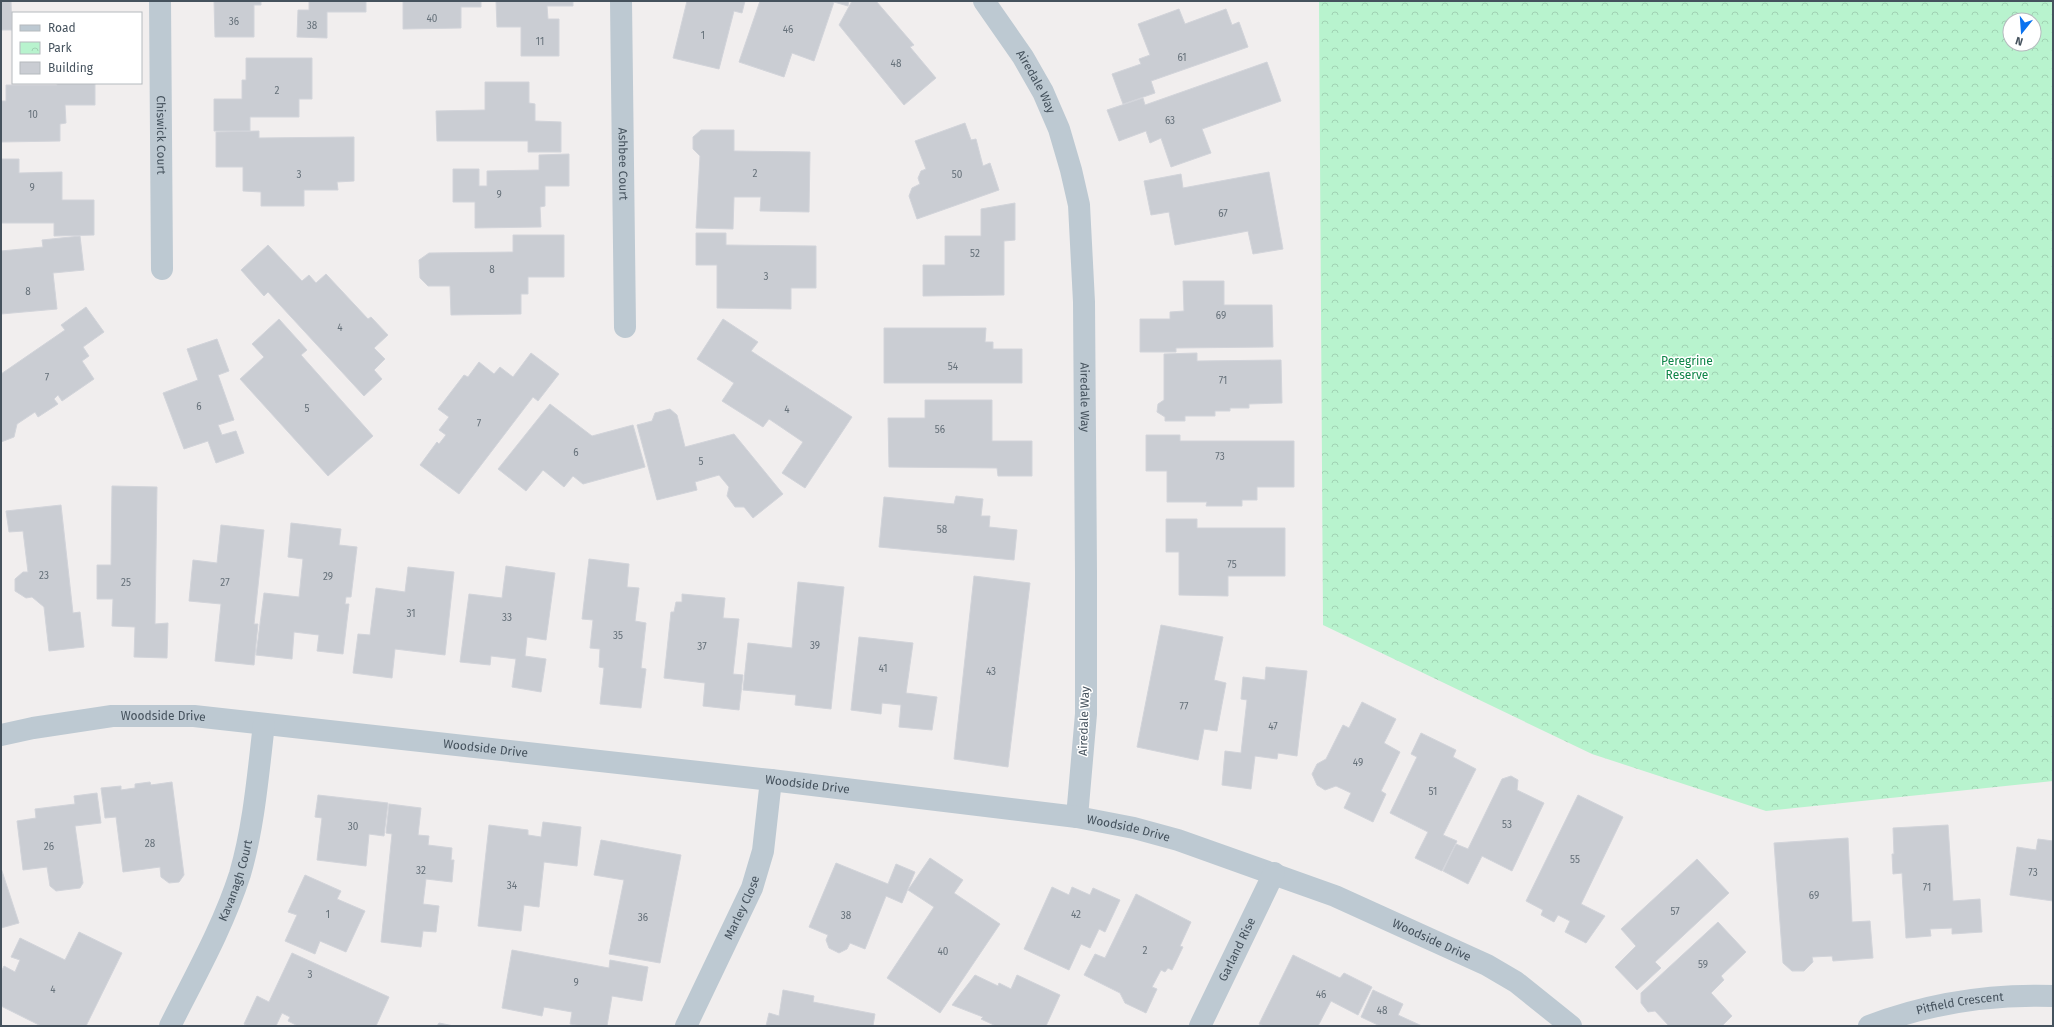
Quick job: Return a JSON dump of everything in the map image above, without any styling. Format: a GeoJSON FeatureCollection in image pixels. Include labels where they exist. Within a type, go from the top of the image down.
{"type":"FeatureCollection","features":[{"type":"Feature","properties":{"kind":"street","name":"Chiswick Court"},"geometry":{"type":"LineString","coordinates":[[160,1],[162,269]]}},
{"type":"Feature","properties":{"kind":"street","name":"Ashbee Court"},"geometry":{"type":"LineString","coordinates":[[621,1],[625,328]]}},
{"type":"Feature","properties":{"kind":"street","name":"Airedale Way"},"geometry":{"type":"LineString","coordinates":[[984,1],[1023,57],[1043,92],[1059,129],[1079,205],[1084,302],[1086,714],[1077,817]]}},
{"type":"Feature","properties":{"kind":"street","name":"Woodside Drive"},"geometry":{"type":"LineString","coordinates":[[1,736],[33,728],[112,716],[194,716],[771,780],[1077,817],[1178,840],[1274,872],[1335,896],[1488,965],[1516,982],[1571,1026]]}},
{"type":"Feature","properties":{"kind":"street","name":"Kavanagh Court"},"geometry":{"type":"LineString","coordinates":[[170,1026],[218,929],[240,873],[252,819],[264,724]]}},
{"type":"Feature","properties":{"kind":"street","name":"Marley Close"},"geometry":{"type":"LineString","coordinates":[[686,1026],[752,888],[763,851],[771,780]]}},
{"type":"Feature","properties":{"kind":"street","name":"Garland Rise"},"geometry":{"type":"LineString","coordinates":[[1200,1026],[1274,872]]}},
{"type":"Feature","properties":{"kind":"street","name":"Pitfield Crescent"},"geometry":{"type":"LineString","coordinates":[[1869,1026],[1928,1007],[1981,998],[2053,996]]}},
{"type":"Feature","properties":{"kind":"green space","name":"Peregrine Reserve"},"geometry":{"type":"Polygon","coordinates":[[[1319,1],[2053,1],[2053,781],[1766,811],[1592,754],[1323,625],[1319,1]]]}},
{"type":"Feature","properties":{"kind":"building"},"geometry":{"type":"Polygon","coordinates":[[[1,1],[11,1],[12,30],[1,30],[1,1]]]}},
{"type":"Feature","properties":{"kind":"building"},"geometry":{"type":"Polygon","coordinates":[[[214,1],[261,1],[261,5],[254,5],[254,37],[215,37],[214,1]]]}},
{"type":"Feature","properties":{"kind":"building"},"geometry":{"type":"Polygon","coordinates":[[[309,1],[366,1],[366,12],[327,12],[327,38],[297,37],[298,10],[309,10],[309,1]]]}},
{"type":"Feature","properties":{"kind":"building"},"geometry":{"type":"Polygon","coordinates":[[[403,1],[481,1],[481,7],[461,7],[461,28],[403,29],[403,1]]]}},
{"type":"Feature","properties":{"kind":"building"},"geometry":{"type":"Polygon","coordinates":[[[496,1],[573,1],[573,6],[547,6],[548,19],[559,19],[559,56],[521,56],[521,27],[497,27],[496,1]]]}},
{"type":"Feature","properties":{"kind":"building"},"geometry":{"type":"Polygon","coordinates":[[[687,1],[745,1],[742,13],[734,11],[719,69],[673,58],[687,1]]]}},
{"type":"Feature","properties":{"kind":"building"},"geometry":{"type":"Polygon","coordinates":[[[760,1],[849,1],[848,6],[834,2],[814,61],[792,53],[784,77],[739,62],[760,1]]]}},
{"type":"Feature","properties":{"kind":"building"},"geometry":{"type":"Polygon","coordinates":[[[852,1],[876,1],[914,45],[910,47],[936,78],[904,105],[839,25],[852,1]]]}},
{"type":"Feature","properties":{"kind":"building"},"geometry":{"type":"Polygon","coordinates":[[[1179,9],[1185,24],[1226,9],[1232,25],[1239,22],[1248,47],[1151,81],[1155,93],[1123,104],[1112,74],[1141,64],[1139,59],[1150,55],[1138,24],[1179,9]]]}},
{"type":"Feature","properties":{"kind":"building"},"geometry":{"type":"Polygon","coordinates":[[[246,58],[312,58],[312,99],[299,99],[299,117],[250,117],[250,131],[214,131],[214,99],[242,99],[242,80],[246,80],[246,58]]]}},
{"type":"Feature","properties":{"kind":"building"},"geometry":{"type":"Polygon","coordinates":[[[1267,62],[1281,101],[1202,129],[1211,153],[1171,167],[1161,138],[1150,143],[1146,131],[1119,141],[1107,110],[1143,98],[1145,105],[1267,62]]]}},
{"type":"Feature","properties":{"kind":"building"},"geometry":{"type":"Polygon","coordinates":[[[485,82],[529,82],[529,103],[535,104],[535,121],[561,122],[561,152],[528,152],[528,141],[437,141],[436,111],[485,110],[485,82]]]}},
{"type":"Feature","properties":{"kind":"building"},"geometry":{"type":"Polygon","coordinates":[[[95,84],[95,105],[65,105],[66,123],[60,124],[60,141],[1,142],[1,101],[6,101],[6,85],[95,84]]]}},
{"type":"Feature","properties":{"kind":"building"},"geometry":{"type":"Polygon","coordinates":[[[965,123],[971,140],[976,139],[983,166],[990,163],[999,190],[917,219],[909,196],[912,188],[920,184],[918,178],[921,171],[926,169],[915,141],[965,123]]]}},
{"type":"Feature","properties":{"kind":"building"},"geometry":{"type":"Polygon","coordinates":[[[701,130],[734,130],[734,151],[810,152],[809,212],[760,211],[761,197],[734,197],[733,229],[696,228],[700,156],[693,149],[693,137],[701,130]]]}},
{"type":"Feature","properties":{"kind":"building"},"geometry":{"type":"Polygon","coordinates":[[[259,131],[259,138],[354,137],[354,181],[337,182],[338,190],[304,190],[304,206],[261,206],[261,192],[243,191],[243,167],[216,167],[216,132],[259,131]]]}},
{"type":"Feature","properties":{"kind":"building"},"geometry":{"type":"Polygon","coordinates":[[[569,154],[569,186],[545,186],[545,206],[540,207],[541,227],[475,228],[475,202],[453,202],[453,169],[479,169],[479,186],[487,186],[487,171],[539,170],[539,155],[569,154]]]}},
{"type":"Feature","properties":{"kind":"building"},"geometry":{"type":"Polygon","coordinates":[[[1,159],[19,159],[19,173],[62,172],[62,200],[94,200],[94,235],[54,236],[54,223],[1,223],[1,159]]]}},
{"type":"Feature","properties":{"kind":"building"},"geometry":{"type":"Polygon","coordinates":[[[1269,172],[1283,249],[1253,254],[1248,231],[1175,245],[1169,212],[1151,215],[1144,181],[1181,174],[1183,188],[1269,172]]]}},
{"type":"Feature","properties":{"kind":"building"},"geometry":{"type":"Polygon","coordinates":[[[1015,203],[1015,240],[1004,241],[1004,295],[923,296],[923,265],[945,265],[945,236],[981,236],[981,209],[1015,203]]]}},
{"type":"Feature","properties":{"kind":"building"},"geometry":{"type":"Polygon","coordinates":[[[696,233],[726,233],[726,245],[816,246],[816,288],[791,288],[791,309],[717,308],[717,265],[696,265],[696,233]]]}},
{"type":"Feature","properties":{"kind":"building"},"geometry":{"type":"Polygon","coordinates":[[[513,235],[564,235],[564,277],[528,277],[528,294],[521,294],[521,314],[451,315],[450,286],[428,286],[420,278],[419,260],[429,253],[513,252],[513,235]]]}},
{"type":"Feature","properties":{"kind":"building"},"geometry":{"type":"Polygon","coordinates":[[[80,236],[84,270],[53,273],[57,309],[1,314],[1,251],[43,247],[42,240],[80,236]]]}},
{"type":"Feature","properties":{"kind":"building"},"geometry":{"type":"Polygon","coordinates":[[[268,245],[302,281],[309,275],[316,283],[326,274],[368,319],[371,317],[388,335],[374,348],[385,359],[374,370],[382,379],[364,396],[268,292],[264,296],[241,270],[268,245]]]}},
{"type":"Feature","properties":{"kind":"building"},"geometry":{"type":"Polygon","coordinates":[[[1183,281],[1224,281],[1224,305],[1272,305],[1273,347],[1176,348],[1176,352],[1140,352],[1140,319],[1170,319],[1170,312],[1184,311],[1183,281]]]}},
{"type":"Feature","properties":{"kind":"building"},"geometry":{"type":"Polygon","coordinates":[[[86,307],[104,332],[83,347],[89,356],[82,361],[94,379],[62,401],[58,395],[54,399],[58,404],[38,417],[35,412],[17,424],[14,437],[1,442],[1,374],[65,330],[61,325],[86,307]]]}},
{"type":"Feature","properties":{"kind":"building"},"geometry":{"type":"Polygon","coordinates":[[[279,319],[307,350],[301,355],[373,436],[328,476],[240,379],[264,357],[252,344],[279,319]]]}},
{"type":"Feature","properties":{"kind":"building"},"geometry":{"type":"Polygon","coordinates":[[[723,319],[758,342],[751,351],[852,417],[805,488],[782,473],[803,442],[769,419],[763,427],[722,401],[734,383],[697,359],[723,319]]]}},
{"type":"Feature","properties":{"kind":"building"},"geometry":{"type":"Polygon","coordinates":[[[884,328],[986,328],[985,342],[993,342],[993,349],[1022,349],[1022,383],[884,383],[884,328]]]}},
{"type":"Feature","properties":{"kind":"building"},"geometry":{"type":"Polygon","coordinates":[[[217,339],[229,371],[218,375],[234,420],[218,425],[222,435],[236,431],[244,453],[216,463],[208,441],[184,449],[163,393],[198,380],[187,349],[217,339]]]}},
{"type":"Feature","properties":{"kind":"building"},"geometry":{"type":"Polygon","coordinates":[[[531,353],[559,374],[538,401],[533,397],[459,494],[420,465],[437,442],[439,444],[446,435],[439,430],[449,417],[438,409],[464,375],[468,377],[479,362],[494,374],[500,367],[513,377],[531,353]]]}},
{"type":"Feature","properties":{"kind":"building"},"geometry":{"type":"Polygon","coordinates":[[[1197,353],[1197,361],[1281,360],[1282,403],[1249,404],[1249,408],[1230,408],[1230,411],[1215,411],[1215,416],[1185,416],[1185,421],[1165,421],[1165,417],[1157,412],[1158,404],[1164,400],[1164,354],[1197,353]]]}},
{"type":"Feature","properties":{"kind":"building"},"geometry":{"type":"Polygon","coordinates":[[[925,400],[992,400],[992,441],[1032,441],[1032,476],[998,476],[997,468],[889,467],[888,418],[925,418],[925,400]]]}},
{"type":"Feature","properties":{"kind":"building"},"geometry":{"type":"Polygon","coordinates":[[[550,404],[592,436],[633,425],[645,467],[583,484],[573,476],[564,487],[543,470],[526,491],[498,469],[550,404]]]}},
{"type":"Feature","properties":{"kind":"building"},"geometry":{"type":"Polygon","coordinates":[[[670,409],[677,415],[685,447],[734,434],[783,494],[753,518],[744,507],[735,507],[727,496],[729,487],[719,475],[695,482],[697,490],[657,500],[637,425],[652,421],[655,413],[670,409]]]}},
{"type":"Feature","properties":{"kind":"building"},"geometry":{"type":"Polygon","coordinates":[[[1146,435],[1180,435],[1180,441],[1294,441],[1294,487],[1257,487],[1257,500],[1242,500],[1242,506],[1206,506],[1207,502],[1167,502],[1167,471],[1146,471],[1146,435]]]}},
{"type":"Feature","properties":{"kind":"building"},"geometry":{"type":"Polygon","coordinates":[[[112,486],[157,487],[155,624],[168,623],[167,658],[134,657],[135,627],[112,626],[113,599],[97,599],[97,565],[111,565],[112,486]]]}},
{"type":"Feature","properties":{"kind":"building"},"geometry":{"type":"Polygon","coordinates":[[[956,496],[983,499],[981,516],[990,516],[989,527],[1017,530],[1014,560],[879,547],[884,497],[954,504],[956,496]]]}},
{"type":"Feature","properties":{"kind":"building"},"geometry":{"type":"Polygon","coordinates":[[[61,505],[73,613],[80,612],[84,647],[49,651],[44,607],[32,597],[26,598],[15,591],[15,579],[23,572],[28,572],[23,531],[9,532],[6,511],[61,505]]]}},
{"type":"Feature","properties":{"kind":"building"},"geometry":{"type":"Polygon","coordinates":[[[1166,519],[1197,519],[1197,528],[1285,528],[1285,576],[1228,576],[1228,596],[1179,595],[1179,552],[1166,552],[1166,519]]]}},
{"type":"Feature","properties":{"kind":"building"},"geometry":{"type":"Polygon","coordinates":[[[291,523],[341,529],[339,545],[357,547],[351,597],[346,597],[345,604],[349,604],[343,654],[317,651],[319,635],[294,632],[292,659],[256,655],[264,593],[299,597],[303,559],[288,557],[291,523]]]}},
{"type":"Feature","properties":{"kind":"building"},"geometry":{"type":"Polygon","coordinates":[[[221,525],[264,530],[254,624],[258,624],[254,665],[215,661],[221,604],[189,601],[193,560],[217,563],[221,525]]]}},
{"type":"Feature","properties":{"kind":"building"},"geometry":{"type":"Polygon","coordinates":[[[589,559],[629,564],[627,587],[639,588],[635,621],[646,623],[641,668],[646,669],[641,708],[600,704],[604,668],[599,667],[600,649],[590,648],[593,620],[582,619],[589,559]]]}},
{"type":"Feature","properties":{"kind":"building"},"geometry":{"type":"Polygon","coordinates":[[[506,566],[555,573],[546,640],[527,637],[525,656],[546,659],[541,692],[512,687],[516,659],[491,656],[490,665],[460,662],[469,594],[502,598],[506,566]]]}},
{"type":"Feature","properties":{"kind":"building"},"geometry":{"type":"Polygon","coordinates":[[[408,567],[454,572],[445,655],[395,649],[392,678],[353,673],[358,634],[370,635],[376,588],[405,592],[408,567]]]}},
{"type":"Feature","properties":{"kind":"building"},"geometry":{"type":"Polygon","coordinates":[[[974,576],[1030,583],[1008,767],[954,759],[974,576]]]}},
{"type":"Feature","properties":{"kind":"building"},"geometry":{"type":"Polygon","coordinates":[[[798,582],[844,587],[831,709],[795,705],[796,695],[743,690],[748,643],[792,648],[798,582]]]}},
{"type":"Feature","properties":{"kind":"building"},"geometry":{"type":"Polygon","coordinates":[[[682,594],[725,598],[723,618],[739,619],[733,674],[743,675],[739,710],[703,706],[705,683],[664,678],[671,612],[674,612],[676,602],[682,602],[682,594]]]}},
{"type":"Feature","properties":{"kind":"building"},"geometry":{"type":"Polygon","coordinates":[[[1161,625],[1223,637],[1214,680],[1226,683],[1217,731],[1204,729],[1198,760],[1137,747],[1161,625]]]}},
{"type":"Feature","properties":{"kind":"building"},"geometry":{"type":"Polygon","coordinates":[[[859,637],[913,643],[906,693],[937,697],[932,730],[899,727],[901,705],[882,703],[881,714],[851,710],[859,637]]]}},
{"type":"Feature","properties":{"kind":"building"},"geometry":{"type":"Polygon","coordinates":[[[1266,667],[1307,671],[1297,756],[1278,753],[1277,759],[1255,756],[1251,789],[1222,785],[1225,751],[1241,753],[1247,700],[1241,699],[1243,677],[1265,680],[1266,667]]]}},
{"type":"Feature","properties":{"kind":"building"},"geometry":{"type":"Polygon","coordinates":[[[1362,702],[1396,719],[1384,743],[1400,752],[1381,791],[1386,794],[1373,822],[1344,808],[1351,793],[1336,786],[1325,790],[1317,785],[1312,774],[1317,764],[1326,759],[1343,725],[1349,728],[1362,702]]]}},
{"type":"Feature","properties":{"kind":"building"},"geometry":{"type":"Polygon","coordinates":[[[1421,733],[1456,750],[1453,757],[1476,769],[1443,835],[1457,841],[1442,871],[1415,858],[1428,832],[1390,813],[1417,757],[1411,754],[1421,733]]]}},
{"type":"Feature","properties":{"kind":"building"},"geometry":{"type":"Polygon","coordinates":[[[1511,776],[1518,780],[1517,790],[1544,803],[1512,871],[1482,856],[1468,884],[1443,871],[1456,844],[1468,849],[1502,779],[1511,776]]]}},
{"type":"Feature","properties":{"kind":"building"},"geometry":{"type":"Polygon","coordinates":[[[150,782],[151,785],[172,782],[184,875],[179,882],[169,883],[161,877],[160,867],[123,872],[116,817],[105,818],[101,788],[121,786],[121,790],[135,788],[135,784],[150,782]]]}},
{"type":"Feature","properties":{"kind":"building"},"geometry":{"type":"Polygon","coordinates":[[[97,793],[101,823],[75,826],[83,883],[80,888],[56,891],[50,886],[47,867],[23,870],[17,821],[36,818],[35,809],[75,804],[74,796],[97,793]]]}},
{"type":"Feature","properties":{"kind":"building"},"geometry":{"type":"Polygon","coordinates":[[[318,795],[388,803],[384,836],[369,834],[366,866],[317,860],[322,818],[315,817],[318,795]]]}},
{"type":"Feature","properties":{"kind":"building"},"geometry":{"type":"Polygon","coordinates":[[[1578,795],[1623,817],[1581,904],[1605,916],[1586,943],[1565,932],[1570,921],[1558,915],[1554,922],[1541,915],[1543,910],[1526,901],[1578,795]]]}},
{"type":"Feature","properties":{"kind":"building"},"geometry":{"type":"Polygon","coordinates":[[[389,804],[421,808],[418,835],[429,836],[428,845],[452,848],[451,860],[454,860],[452,882],[426,879],[423,904],[439,906],[436,932],[423,931],[421,947],[381,942],[392,834],[386,833],[389,804]]]}},
{"type":"Feature","properties":{"kind":"building"},"geometry":{"type":"Polygon","coordinates":[[[543,822],[581,827],[577,866],[544,862],[539,907],[524,905],[521,931],[478,926],[489,825],[528,830],[528,835],[541,837],[543,822]]]}},
{"type":"Feature","properties":{"kind":"building"},"geometry":{"type":"Polygon","coordinates":[[[1948,825],[1953,901],[1980,899],[1982,932],[1952,934],[1952,928],[1930,929],[1931,936],[1906,938],[1902,873],[1893,874],[1893,828],[1948,825]]]}},
{"type":"Feature","properties":{"kind":"building"},"geometry":{"type":"Polygon","coordinates":[[[1848,838],[1852,922],[1870,921],[1873,958],[1833,961],[1832,956],[1812,957],[1813,962],[1804,971],[1792,971],[1783,963],[1774,843],[1848,838]]]}},
{"type":"Feature","properties":{"kind":"building"},"geometry":{"type":"Polygon","coordinates":[[[2038,839],[2053,841],[2053,901],[2010,895],[2017,847],[2036,850],[2038,839]]]}},
{"type":"Feature","properties":{"kind":"building"},"geometry":{"type":"Polygon","coordinates":[[[601,840],[681,855],[660,963],[609,954],[624,880],[594,875],[601,840]]]}},
{"type":"Feature","properties":{"kind":"building"},"geometry":{"type":"Polygon","coordinates":[[[930,858],[963,880],[954,893],[1000,924],[940,1013],[887,978],[934,907],[908,890],[930,858]]]}},
{"type":"Feature","properties":{"kind":"building"},"geometry":{"type":"Polygon","coordinates":[[[1697,859],[1729,893],[1655,962],[1661,968],[1637,990],[1615,967],[1636,946],[1621,929],[1697,859]]]}},
{"type":"Feature","properties":{"kind":"building"},"geometry":{"type":"Polygon","coordinates":[[[836,863],[888,884],[896,864],[915,872],[902,903],[886,896],[865,949],[850,943],[847,949],[839,953],[829,948],[826,940],[828,935],[809,927],[836,863]]]}},
{"type":"Feature","properties":{"kind":"building"},"geometry":{"type":"Polygon","coordinates":[[[1,868],[19,923],[1,928],[1,868]]]}},
{"type":"Feature","properties":{"kind":"building"},"geometry":{"type":"Polygon","coordinates":[[[305,875],[341,891],[337,899],[365,911],[346,952],[320,941],[315,954],[285,941],[297,915],[288,912],[305,875]]]}},
{"type":"Feature","properties":{"kind":"building"},"geometry":{"type":"Polygon","coordinates":[[[1052,887],[1069,895],[1072,887],[1090,895],[1093,888],[1120,900],[1105,932],[1099,929],[1090,948],[1081,944],[1069,970],[1024,949],[1052,887]]]}},
{"type":"Feature","properties":{"kind":"building"},"geometry":{"type":"Polygon","coordinates":[[[1136,894],[1191,922],[1180,946],[1183,947],[1172,970],[1168,968],[1165,972],[1161,970],[1152,987],[1157,989],[1146,1013],[1125,1003],[1120,993],[1084,975],[1095,954],[1105,958],[1136,894]]]}},
{"type":"Feature","properties":{"kind":"building"},"geometry":{"type":"Polygon","coordinates":[[[1718,922],[1746,952],[1721,976],[1724,980],[1711,993],[1732,1016],[1722,1026],[1669,1026],[1655,1011],[1648,1012],[1641,1003],[1641,993],[1718,922]]]}},
{"type":"Feature","properties":{"kind":"building"},"geometry":{"type":"Polygon","coordinates":[[[79,932],[122,953],[86,1026],[41,1026],[1,1006],[1,972],[4,966],[15,972],[20,960],[11,957],[20,938],[65,960],[79,932]]]}},
{"type":"Feature","properties":{"kind":"building"},"geometry":{"type":"Polygon","coordinates":[[[512,950],[609,968],[610,960],[648,967],[642,1001],[612,996],[607,1026],[582,1026],[570,1024],[572,1012],[544,1007],[542,1016],[502,1008],[512,950]]]}},
{"type":"Feature","properties":{"kind":"building"},"geometry":{"type":"Polygon","coordinates":[[[292,953],[389,997],[376,1026],[298,1026],[288,1021],[290,1017],[282,1013],[276,1026],[248,1026],[244,1024],[257,996],[269,1002],[292,953]]]}},
{"type":"Feature","properties":{"kind":"building"},"geometry":{"type":"Polygon","coordinates":[[[1293,955],[1340,978],[1344,973],[1372,987],[1358,1015],[1331,1001],[1318,1026],[1264,1026],[1259,1024],[1293,955]]]}},
{"type":"Feature","properties":{"kind":"building"},"geometry":{"type":"Polygon","coordinates":[[[975,975],[998,986],[999,983],[1011,989],[1017,975],[1060,995],[1046,1026],[996,1026],[981,1019],[983,1017],[952,1005],[975,975]]]}},
{"type":"Feature","properties":{"kind":"building"},"geometry":{"type":"Polygon","coordinates":[[[783,990],[814,996],[813,1002],[875,1014],[873,1026],[766,1026],[769,1013],[779,1016],[783,990]]]}},
{"type":"Feature","properties":{"kind":"building"},"geometry":{"type":"Polygon","coordinates":[[[1373,990],[1403,1004],[1398,1015],[1422,1026],[1380,1026],[1361,1017],[1373,990]]]}},
{"type":"Feature","properties":{"kind":"building"},"geometry":{"type":"Polygon","coordinates":[[[439,1023],[454,1026],[437,1026],[439,1023]]]}}]}
